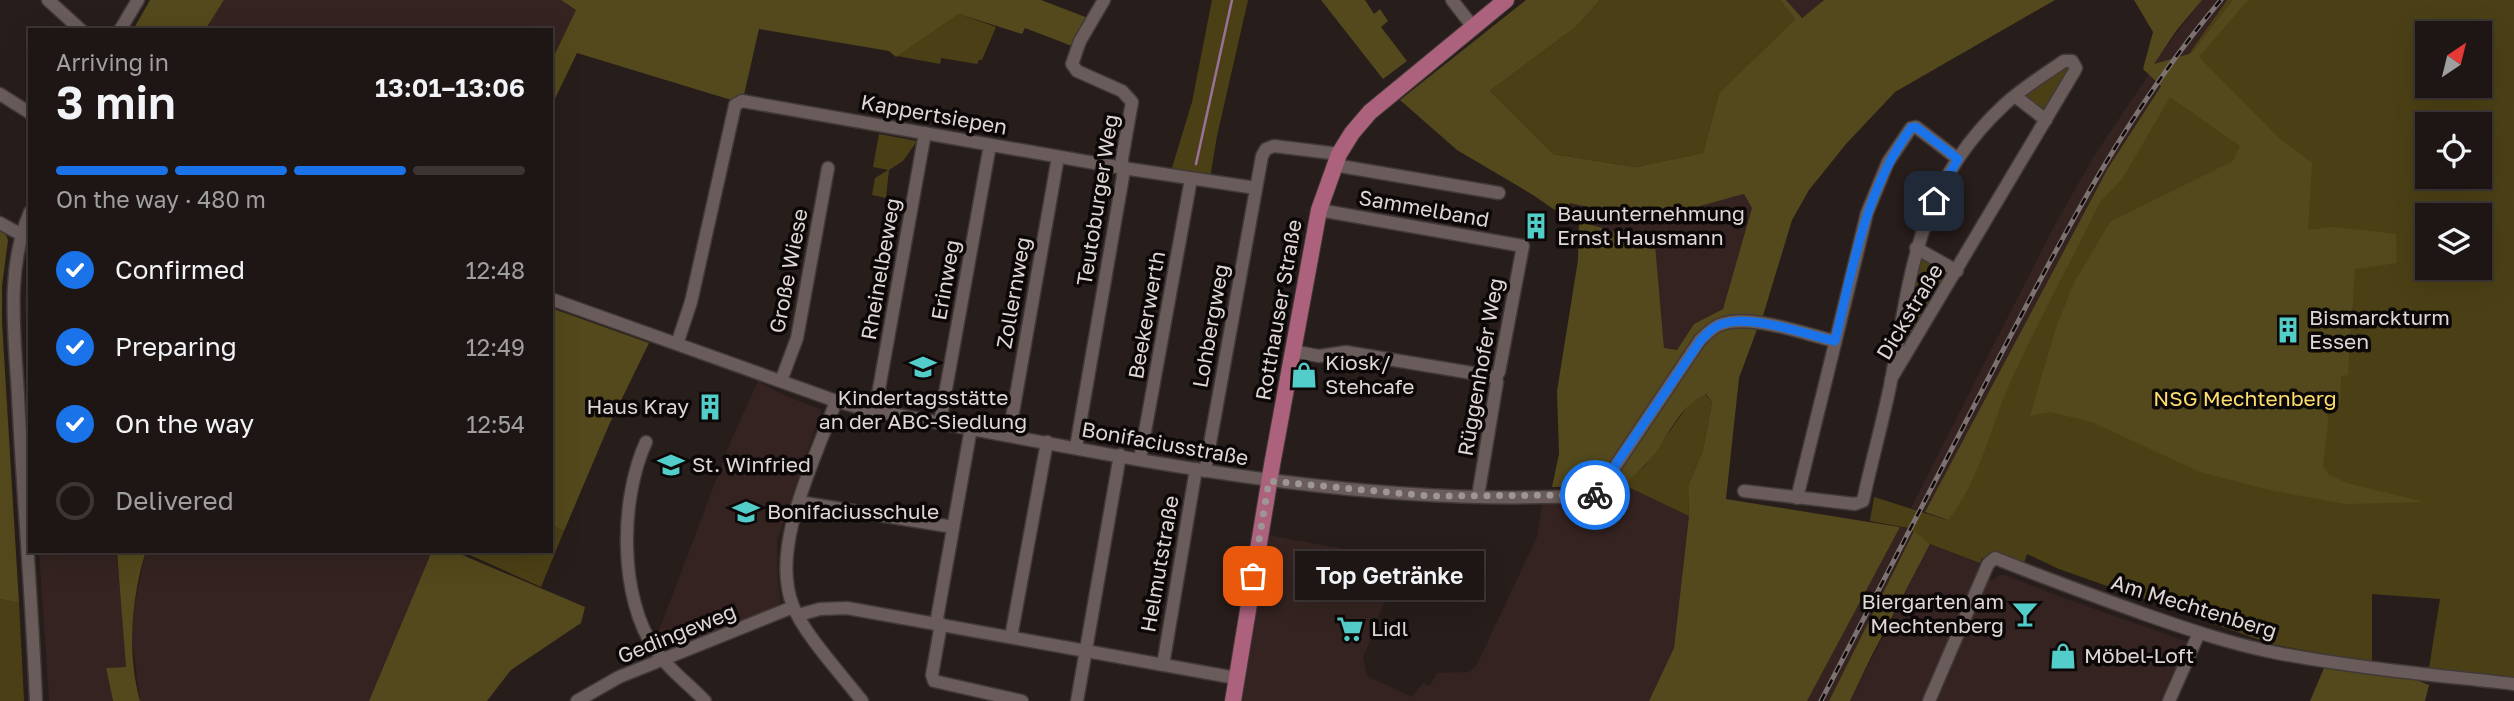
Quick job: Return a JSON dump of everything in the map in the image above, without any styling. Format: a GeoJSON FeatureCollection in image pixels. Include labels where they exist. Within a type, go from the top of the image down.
{"type":"FeatureCollection","features":[{"type":"Feature","properties":{"kind":"main road","name":"Rotthauser Straße"},"geometry":{"type":"LineString","coordinates":[[1233,701],[1292,351],[1319,210],[1336,160],[1352,132],[1370,112],[1506,0]]}},
{"type":"Feature","properties":{"kind":"street"},"geometry":{"type":"LineString","coordinates":[[48,0],[79,28]]}},
{"type":"Feature","properties":{"kind":"street"},"geometry":{"type":"LineString","coordinates":[[121,28],[138,0]]}},
{"type":"Feature","properties":{"kind":"street","name":"Teutoburger Weg"},"geometry":{"type":"LineString","coordinates":[[1076,447],[1132,102],[1122,91],[1077,71],[1072,64],[1074,52],[1084,32],[1104,0]]}},
{"type":"Feature","properties":{"kind":"street"},"geometry":{"type":"LineString","coordinates":[[1451,0],[1473,27]]}},
{"type":"Feature","properties":{"kind":"street","name":"Dickstraße"},"geometry":{"type":"LineString","coordinates":[[1891,379],[2076,68],[2072,61],[2064,61],[2015,96]]}},
{"type":"Feature","properties":{"kind":"street"},"geometry":{"type":"LineString","coordinates":[[0,93],[28,112]]}},
{"type":"Feature","properties":{"kind":"street"},"geometry":{"type":"LineString","coordinates":[[1744,491],[1855,504],[1863,501],[1891,379],[1916,248],[1934,201],[1958,159],[1984,126],[2015,96],[2046,120]]}},
{"type":"Feature","properties":{"kind":"street","name":"Kappertsiepen"},"geometry":{"type":"LineString","coordinates":[[677,344],[691,302],[735,105],[743,101],[1058,157],[1256,188]]}},
{"type":"Feature","properties":{"kind":"street"},"geometry":{"type":"LineString","coordinates":[[1797,498],[1867,213],[1882,173],[1903,138],[1911,128],[1916,127],[1958,159]]}},
{"type":"Feature","properties":{"kind":"street","name":"Rheinelbeweg"},"geometry":{"type":"LineString","coordinates":[[875,411],[925,133]]}},
{"type":"Feature","properties":{"kind":"street","name":"Erinweg"},"geometry":{"type":"LineString","coordinates":[[940,422],[990,145]]}},
{"type":"Feature","properties":{"kind":"street"},"geometry":{"type":"LineString","coordinates":[[1256,188],[1265,149],[1285,146],[1336,160]]}},
{"type":"Feature","properties":{"kind":"street","name":"Zollernweg"},"geometry":{"type":"LineString","coordinates":[[1009,435],[1058,157]]}},
{"type":"Feature","properties":{"kind":"street","name":"Sammelband"},"geometry":{"type":"LineString","coordinates":[[1336,160],[1499,193]]}},
{"type":"Feature","properties":{"kind":"street","name":"Große Wiese"},"geometry":{"type":"LineString","coordinates":[[781,381],[797,338],[828,168]]}},
{"type":"Feature","properties":{"kind":"street","name":"Beekerwerth"},"geometry":{"type":"LineString","coordinates":[[1140,459],[1191,179]]}},
{"type":"Feature","properties":{"kind":"street","name":"Lohbergweg"},"geometry":{"type":"LineString","coordinates":[[1200,470],[1256,188]]}},
{"type":"Feature","properties":{"kind":"street","name":"Sammelband"},"geometry":{"type":"LineString","coordinates":[[1319,210],[1523,246]]}},
{"type":"Feature","properties":{"kind":"street"},"geometry":{"type":"LineString","coordinates":[[28,216],[20,234],[13,282],[36,701]]}},
{"type":"Feature","properties":{"kind":"street"},"geometry":{"type":"LineString","coordinates":[[0,222],[20,234]]}},
{"type":"Feature","properties":{"kind":"street","name":"Rüggenhofer Weg"},"geometry":{"type":"LineString","coordinates":[[1478,496],[1496,377],[1523,246]]}},
{"type":"Feature","properties":{"kind":"street"},"geometry":{"type":"LineString","coordinates":[[1916,248],[1957,271]]}},
{"type":"Feature","properties":{"kind":"street","name":"Bonifaciusstraße"},"geometry":{"type":"LineString","coordinates":[[553,300],[836,401],[875,411],[1269,481],[1429,496],[1596,495],[1700,341],[1711,329],[1723,324],[1748,322],[1835,341]]}},
{"type":"Feature","properties":{"kind":"street"},"geometry":{"type":"LineString","coordinates":[[1292,351],[1319,356],[1346,352],[1496,377]]}},
{"type":"Feature","properties":{"kind":"street"},"geometry":{"type":"LineString","coordinates":[[836,401],[788,538],[786,582],[796,611],[862,701]]}},
{"type":"Feature","properties":{"kind":"street"},"geometry":{"type":"LineString","coordinates":[[971,428],[953,527],[932,675],[934,681],[1022,701]]}},
{"type":"Feature","properties":{"kind":"street"},"geometry":{"type":"LineString","coordinates":[[646,442],[637,464],[631,493],[628,547],[639,618],[653,648],[663,661],[705,701]]}},
{"type":"Feature","properties":{"kind":"street"},"geometry":{"type":"LineString","coordinates":[[1011,637],[1046,442]]}},
{"type":"Feature","properties":{"kind":"street"},"geometry":{"type":"LineString","coordinates":[[1077,701],[1121,455]]}},
{"type":"Feature","properties":{"kind":"street","name":"Helmutstraße"},"geometry":{"type":"LineString","coordinates":[[1163,665],[1200,470]]}},
{"type":"Feature","properties":{"kind":"street"},"geometry":{"type":"LineString","coordinates":[[799,502],[953,527]]}},
{"type":"Feature","properties":{"kind":"street","name":"Am Mechtenberg"},"geometry":{"type":"LineString","coordinates":[[1929,701],[1988,564],[1994,558],[2199,633],[2276,653],[2363,667],[2514,684]]}},
{"type":"Feature","properties":{"kind":"street","name":"Gedingeweg"},"geometry":{"type":"LineString","coordinates":[[578,701],[619,677],[796,611],[847,608],[1237,678]]}},
{"type":"Feature","properties":{"kind":"street"},"geometry":{"type":"LineString","coordinates":[[2169,701],[2199,633]]}},
{"type":"Feature","properties":{"kind":"shaded area"},"geometry":{"type":"Polygon","coordinates":[[[224,0],[561,0],[576,10],[553,58],[553,28],[206,28],[224,0]]]}},
{"type":"Feature","properties":{"kind":"shaded area"},"geometry":{"type":"Polygon","coordinates":[[[1786,0],[1824,0],[1801,18],[1786,0]]]}},
{"type":"Feature","properties":{"kind":"shaded area"},"geometry":{"type":"Polygon","coordinates":[[[2202,0],[2233,0],[2192,53],[2153,64],[2202,0]]]}},
{"type":"Feature","properties":{"kind":"shaded area"},"geometry":{"type":"Polygon","coordinates":[[[2149,74],[2161,85],[2108,168],[1925,512],[1911,508],[2053,228],[2094,156],[2149,74]]]}},
{"type":"Feature","properties":{"kind":"shaded area"},"geometry":{"type":"Polygon","coordinates":[[[1744,194],[1752,208],[1723,309],[1694,324],[1677,350],[1664,349],[1655,244],[1565,217],[1569,203],[1614,211],[1653,213],[1679,210],[1744,194]]]}},
{"type":"Feature","properties":{"kind":"shaded area"},"geometry":{"type":"Polygon","coordinates":[[[28,267],[28,354],[25,302],[28,267]]]}},
{"type":"Feature","properties":{"kind":"shaded area","name":"Bonifaciusschule"},"geometry":{"type":"Polygon","coordinates":[[[758,381],[820,409],[821,412],[777,541],[781,601],[774,611],[668,646],[663,644],[658,633],[730,443],[758,381]]]}},
{"type":"Feature","properties":{"kind":"shaded area"},"geometry":{"type":"Polygon","coordinates":[[[1622,484],[1689,516],[1674,648],[1649,701],[1240,701],[1261,534],[1339,548],[1396,578],[1363,657],[1367,676],[1412,697],[1423,683],[1430,686],[1437,673],[1469,672],[1476,666],[1537,537],[1543,499],[1622,484]]]}},
{"type":"Feature","properties":{"kind":"shaded area"},"geometry":{"type":"Polygon","coordinates":[[[1900,527],[1914,531],[1829,701],[1807,701],[1900,527]]]}},
{"type":"Feature","properties":{"kind":"shaded area"},"geometry":{"type":"Polygon","coordinates":[[[1930,544],[1980,563],[1976,573],[1992,580],[2005,575],[2188,642],[2164,701],[1850,701],[1930,544]]]}},
{"type":"Feature","properties":{"kind":"shaded area"},"geometry":{"type":"Polygon","coordinates":[[[39,553],[117,553],[127,667],[106,669],[113,701],[49,701],[39,553]]]}},
{"type":"Feature","properties":{"kind":"shaded area"},"geometry":{"type":"Polygon","coordinates":[[[146,553],[431,553],[369,701],[140,701],[132,638],[134,606],[146,553]]]}},
{"type":"Feature","properties":{"kind":"green space"},"geometry":{"type":"Polygon","coordinates":[[[150,0],[224,0],[206,28],[134,28],[150,0]]]}},
{"type":"Feature","properties":{"kind":"green space"},"geometry":{"type":"Polygon","coordinates":[[[561,0],[1041,0],[1088,18],[1072,46],[1025,28],[1022,34],[959,14],[896,57],[889,51],[759,29],[743,99],[738,102],[577,53],[553,103],[553,58],[576,10],[561,0]]]}},
{"type":"Feature","properties":{"kind":"green space"},"geometry":{"type":"Polygon","coordinates":[[[1212,0],[1248,0],[1210,178],[1171,171],[1192,102],[1212,0]]]}},
{"type":"Feature","properties":{"kind":"green space"},"geometry":{"type":"Polygon","coordinates":[[[1321,0],[1365,0],[1374,14],[1380,9],[1388,21],[1381,27],[1407,61],[1383,79],[1321,0]]]}},
{"type":"Feature","properties":{"kind":"green space"},"geometry":{"type":"Polygon","coordinates":[[[1526,0],[1600,0],[1577,26],[1490,91],[1553,154],[1635,167],[1703,153],[1719,93],[1795,19],[1780,0],[1786,0],[1802,18],[1824,0],[2055,0],[1895,92],[1846,144],[1809,190],[1792,220],[1762,319],[1722,320],[1706,327],[1690,344],[1596,486],[1552,487],[1559,454],[1557,391],[1578,260],[1579,221],[1655,244],[1664,348],[1677,350],[1694,324],[1723,309],[1752,208],[1744,194],[1687,209],[1652,213],[1610,211],[1570,203],[1565,217],[1457,150],[1400,100],[1526,0]]]}},
{"type":"Feature","properties":{"kind":"green space"},"geometry":{"type":"Polygon","coordinates":[[[1600,0],[1780,0],[1795,19],[1719,93],[1703,153],[1635,167],[1553,154],[1490,91],[1577,26],[1600,0]]]}},
{"type":"Feature","properties":{"kind":"green space"},"geometry":{"type":"Polygon","coordinates":[[[2134,0],[2202,0],[2176,31],[2154,64],[2192,53],[2233,0],[2248,0],[2199,57],[2278,137],[2312,163],[2308,230],[2334,227],[2396,234],[2397,263],[2355,269],[2348,375],[2341,376],[2340,404],[2327,408],[2323,466],[2329,475],[2347,483],[2424,502],[2346,504],[2274,491],[2200,472],[2092,422],[2050,412],[2030,416],[2057,325],[2074,283],[2110,222],[2233,161],[2240,146],[2170,97],[2122,179],[2100,202],[2014,374],[1978,468],[1960,504],[1948,520],[1925,512],[2108,168],[2161,86],[2143,69],[2153,32],[2134,0]]]}},
{"type":"Feature","properties":{"kind":"green space","name":"NSG Mechtenberg"},"geometry":{"type":"Polygon","coordinates":[[[2227,0],[2514,0],[2514,677],[2429,668],[2440,599],[2372,594],[2372,663],[2271,644],[2059,569],[2027,554],[2022,569],[1994,557],[1982,558],[1980,563],[1930,544],[1909,528],[1870,521],[1874,497],[1947,520],[1940,515],[2082,226],[2170,81],[2227,0]]]}},
{"type":"Feature","properties":{"kind":"green space"},"geometry":{"type":"Polygon","coordinates":[[[959,14],[996,27],[982,60],[977,64],[941,58],[940,64],[897,56],[959,14]]]}},
{"type":"Feature","properties":{"kind":"green space"},"geometry":{"type":"Polygon","coordinates":[[[2065,65],[2071,68],[2044,111],[2025,97],[2065,65]]]}},
{"type":"Feature","properties":{"kind":"green space"},"geometry":{"type":"Polygon","coordinates":[[[879,134],[917,141],[903,161],[889,170],[886,198],[872,195],[875,178],[888,170],[873,167],[879,134]]]}},
{"type":"Feature","properties":{"kind":"green space"},"geometry":{"type":"Polygon","coordinates":[[[0,230],[8,240],[2,286],[2,322],[19,603],[0,599],[0,230]]]}},
{"type":"Feature","properties":{"kind":"green space"},"geometry":{"type":"Polygon","coordinates":[[[1919,257],[1949,272],[1905,342],[1904,341],[1919,257]]]}},
{"type":"Feature","properties":{"kind":"green space"},"geometry":{"type":"Polygon","coordinates":[[[553,309],[649,343],[609,425],[564,531],[553,526],[553,309]]]}},
{"type":"Feature","properties":{"kind":"green space"},"geometry":{"type":"Polygon","coordinates":[[[1759,324],[1739,378],[1726,499],[1900,527],[1807,701],[1649,701],[1674,648],[1689,516],[1688,486],[1703,450],[1712,402],[1706,394],[1687,407],[1653,456],[1614,497],[1600,497],[1712,329],[1759,324]]]}},
{"type":"Feature","properties":{"kind":"green space"},"geometry":{"type":"Polygon","coordinates":[[[1705,394],[1712,402],[1703,450],[1688,486],[1689,516],[1622,484],[1645,466],[1692,400],[1705,394]]]}},
{"type":"Feature","properties":{"kind":"green space"},"geometry":{"type":"Polygon","coordinates":[[[553,526],[564,531],[541,587],[465,553],[553,553],[553,526]]]}},
{"type":"Feature","properties":{"kind":"green space"},"geometry":{"type":"Polygon","coordinates":[[[1914,531],[1930,544],[1850,701],[1829,701],[1914,531]]]}},
{"type":"Feature","properties":{"kind":"green space"},"geometry":{"type":"Polygon","coordinates":[[[117,553],[145,553],[132,626],[133,664],[140,701],[113,701],[106,668],[126,667],[117,553]]]}},
{"type":"Feature","properties":{"kind":"green space"},"geometry":{"type":"Polygon","coordinates":[[[431,553],[458,553],[585,607],[581,623],[511,670],[487,701],[369,701],[431,553]]]}},
{"type":"Feature","properties":{"kind":"green space"},"geometry":{"type":"Polygon","coordinates":[[[0,599],[19,603],[24,701],[0,701],[0,599]]]}},
{"type":"Feature","properties":{"kind":"green space"},"geometry":{"type":"Polygon","coordinates":[[[2324,668],[2414,679],[2429,685],[2425,701],[2310,701],[2324,668]]]}},
{"type":"Feature","properties":{"kind":"waterway"},"geometry":{"type":"LineString","coordinates":[[1196,164],[1232,0]]}},
{"type":"Feature","properties":{"kind":"railway"},"geometry":{"type":"LineString","coordinates":[[1821,701],[2075,216],[2157,83],[2221,0]]}},
{"type":"Feature","properties":{"kind":"way so far"},"geometry":{"type":"LineString","coordinates":[[1253,576],[1269,481],[1429,496],[1595,495]]}},
{"type":"Feature","properties":{"kind":"place","name":"Bauunternehmung Ernst Hausmann"},"geometry":{"type":"Point","coordinates":[1536,226]}},
{"type":"Feature","properties":{"kind":"place","name":"Bismarckturm Essen"},"geometry":{"type":"Point","coordinates":[2288,330]}},
{"type":"Feature","properties":{"kind":"place","name":"Kindertagsstätte an der ABC-Siedlung"},"geometry":{"type":"Point","coordinates":[923,367]}},
{"type":"Feature","properties":{"kind":"place","name":"Kiosk/ Stehcafe"},"geometry":{"type":"Point","coordinates":[1304,375]}},
{"type":"Feature","properties":{"kind":"place","name":"Haus Kray"},"geometry":{"type":"Point","coordinates":[710,407]}},
{"type":"Feature","properties":{"kind":"place","name":"St. Winfried"},"geometry":{"type":"Point","coordinates":[671,465]}},
{"type":"Feature","properties":{"kind":"place","name":"Bonifaciusschule"},"geometry":{"type":"Point","coordinates":[746,512]}},
{"type":"Feature","properties":{"kind":"place","name":"Top Getränke"},"geometry":{"type":"Point","coordinates":[1253,576]}},
{"type":"Feature","properties":{"kind":"place","name":"Biergarten am Mechtenberg"},"geometry":{"type":"Point","coordinates":[2025,614]}},
{"type":"Feature","properties":{"kind":"place","name":"Lidl"},"geometry":{"type":"Point","coordinates":[1350,629]}},
{"type":"Feature","properties":{"kind":"place","name":"Möbel-Loft"},"geometry":{"type":"Point","coordinates":[2063,656]}},
{"type":"Feature","properties":{"kind":"route"},"geometry":{"type":"LineString","coordinates":[[1595,495],[1700,341],[1711,329],[1723,324],[1748,322],[1835,341],[1875,189],[1888,162],[1911,128],[1916,127],[1958,159],[1934,201]]}}]}
